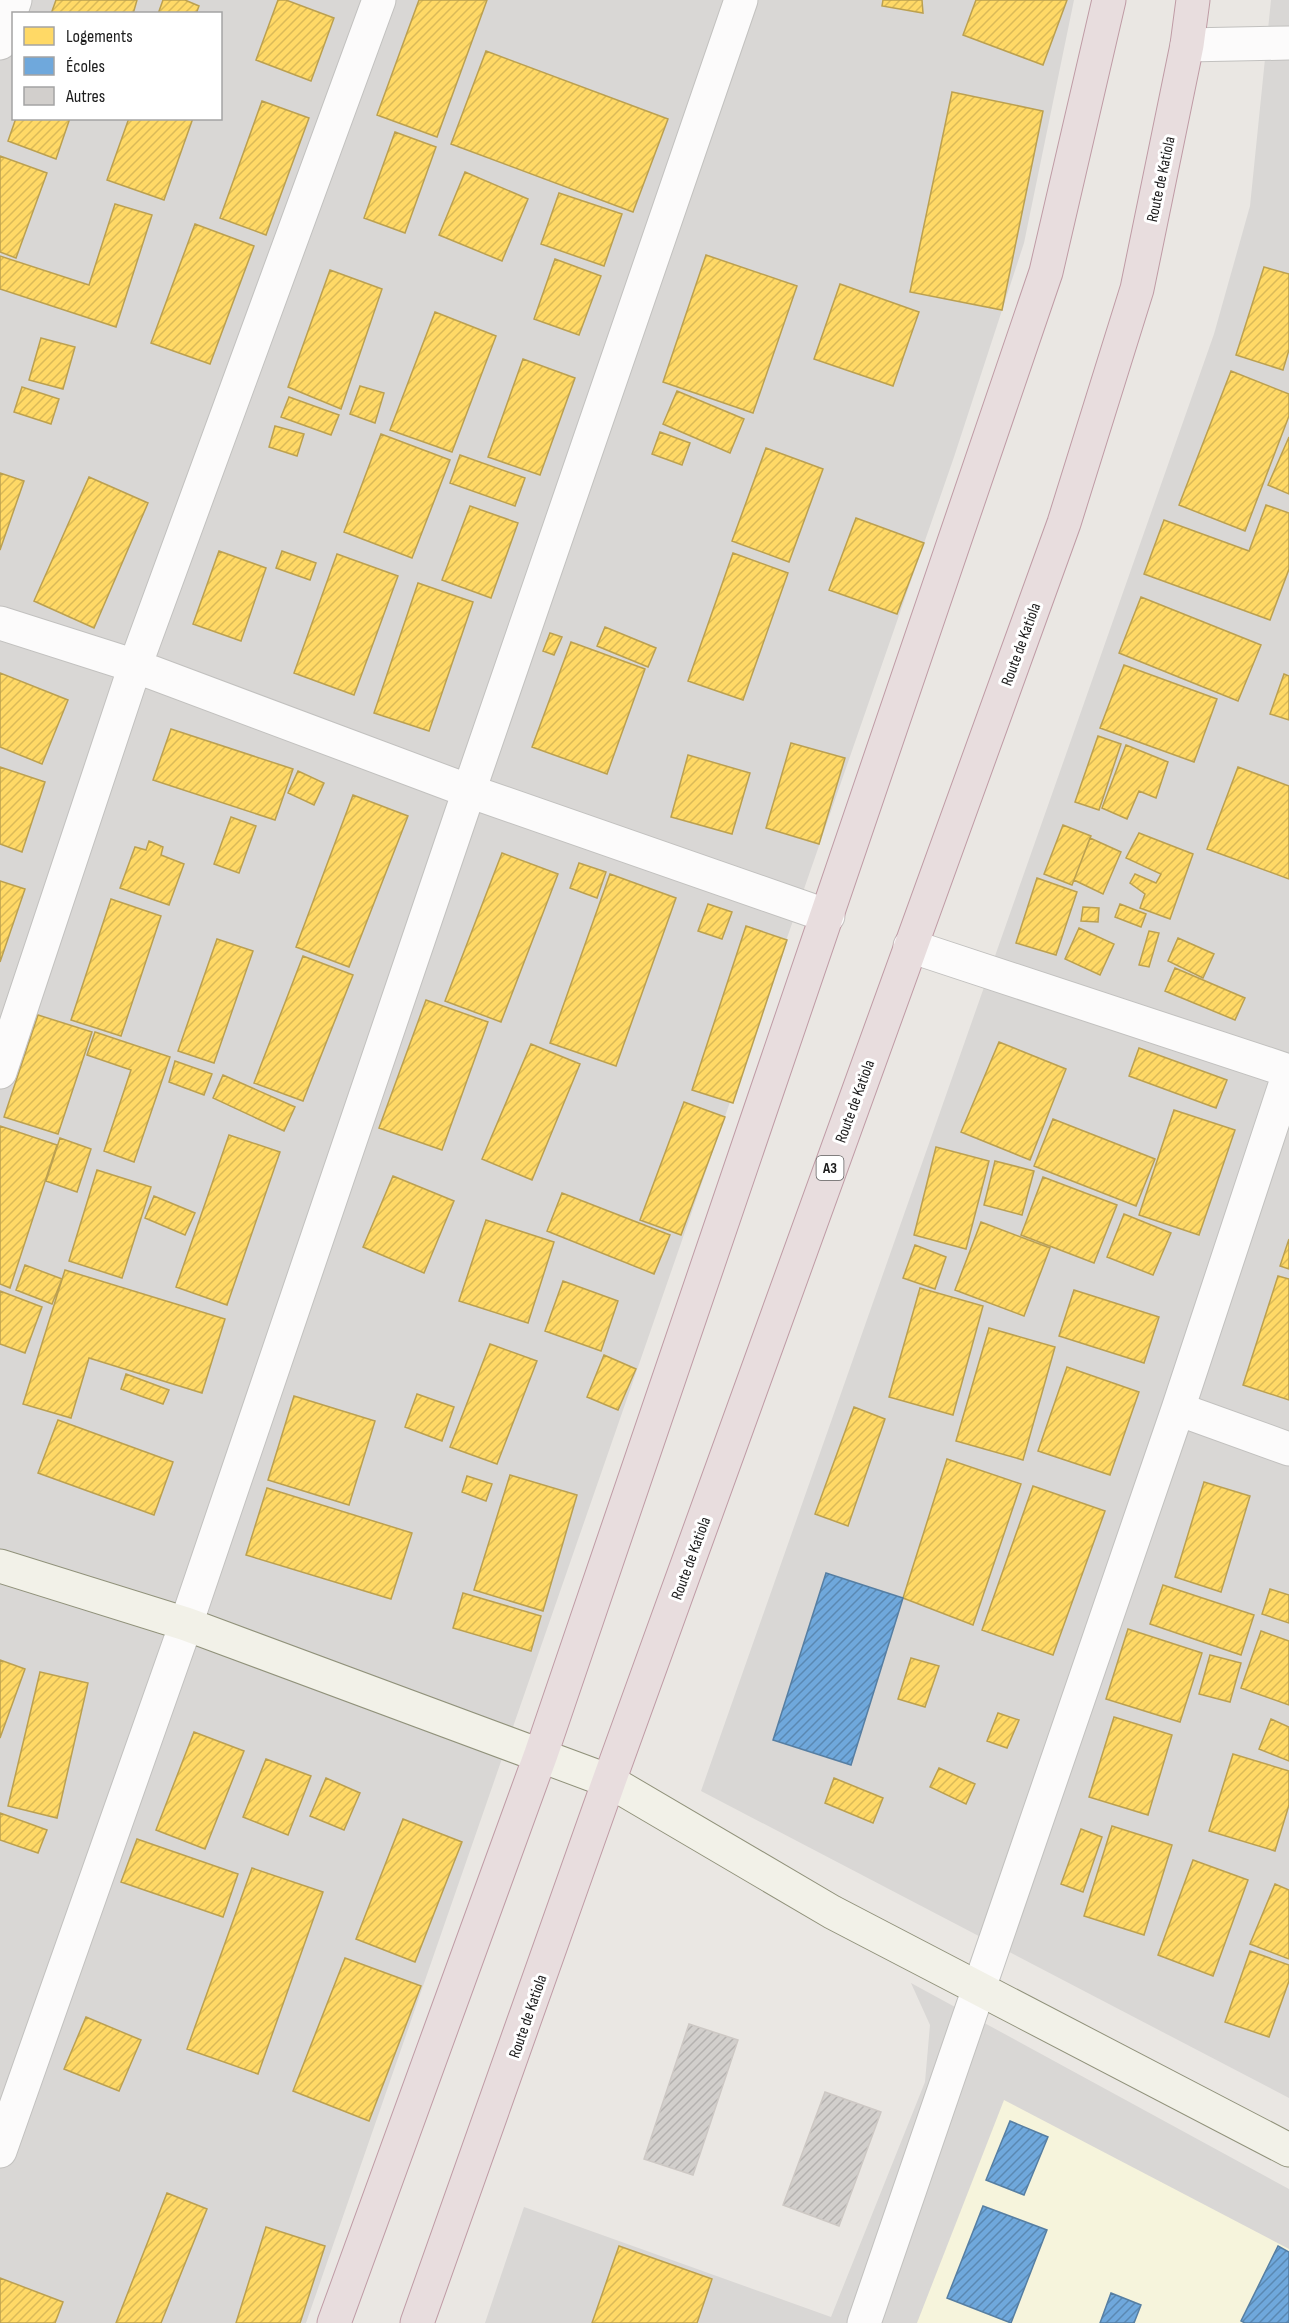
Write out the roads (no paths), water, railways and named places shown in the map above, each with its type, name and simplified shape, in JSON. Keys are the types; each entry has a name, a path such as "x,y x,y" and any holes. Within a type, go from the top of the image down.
{"highway":[{"path":"334,2323 541,1754 1046,272 1109,0"},
{"name":"Route de Katiola","path":"417,2323 609,1781 1064,523 1137,289 1187,45 1193,0"}],"main road":[{"path":"0,1566 186,1624 609,1781 832,1912 1289,2150"}],"street":[{"path":"0,43 15,0"},
{"path":"0,1072 135,666 379,0"},
{"path":"0,2151 186,1624 741,0"},
{"path":"1187,45 1289,44"},
{"path":"0,623 135,666 469,791 828,916"},
{"path":"864,2323 1178,1409 1289,1072 910,946"},
{"path":"1178,1409 1289,1449"}]}
